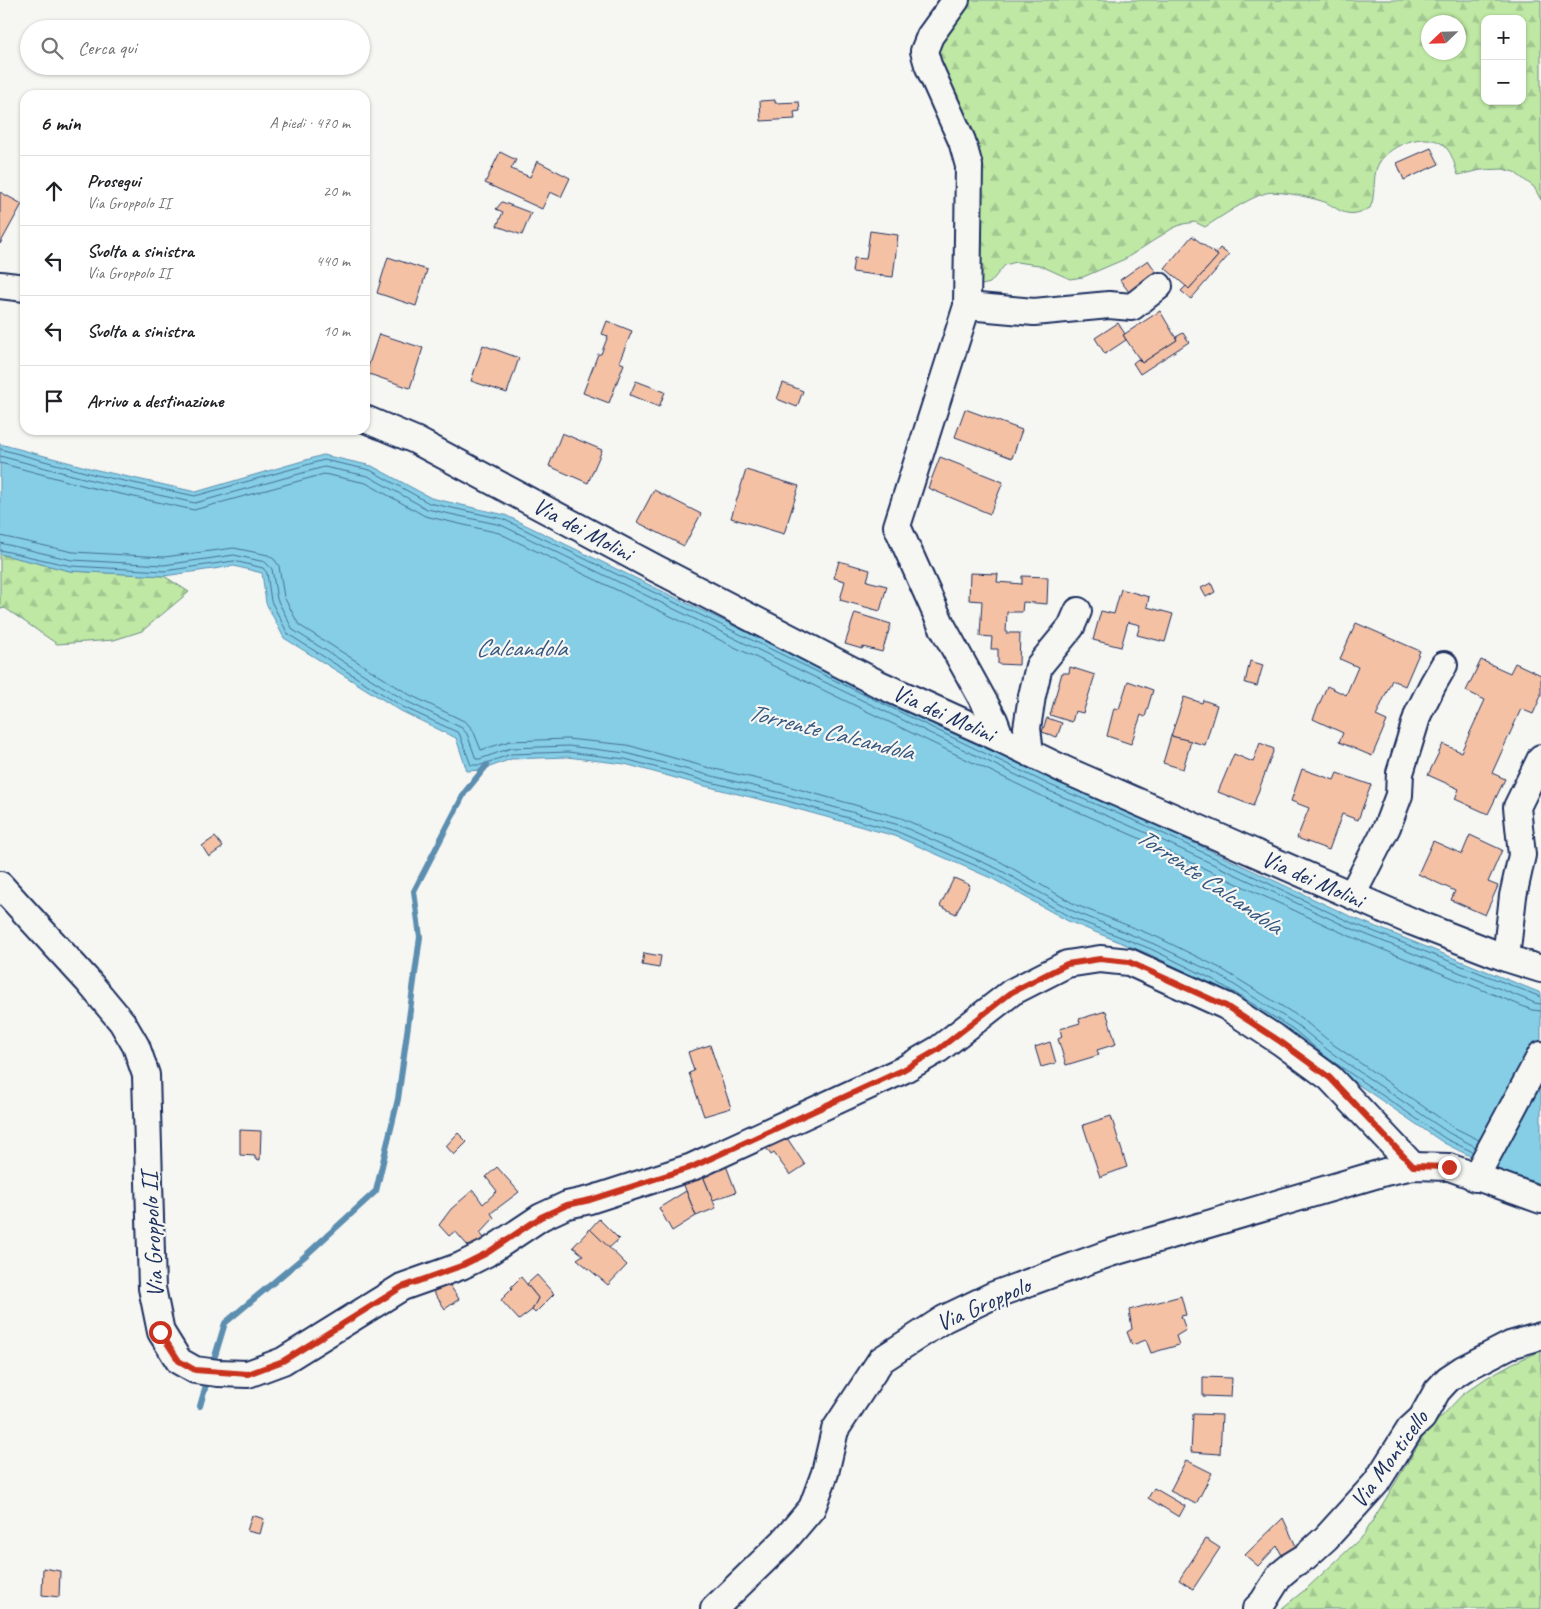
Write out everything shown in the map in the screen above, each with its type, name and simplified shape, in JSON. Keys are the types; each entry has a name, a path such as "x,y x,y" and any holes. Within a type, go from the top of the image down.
{"street":[{"path":"956,0 930,36 924,51 962,141 969,166 968,306 897,526 941,624 994,720 1001,739"},
{"path":"0,285 20,287"},
{"path":"968,306 1034,312 1109,306 1132,307 1158,286"},
{"name":"Via dei Molini","path":"370,420 416,440 657,569 879,684 1151,809 1413,922 1506,958 1541,969"},
{"path":"1030,753 1027,728 1039,666 1066,633 1078,611"},
{"path":"1352,895 1387,827 1399,795 1400,773 1418,714 1444,665"},
{"path":"1506,958 1513,896 1522,855 1517,807 1541,758"},
{"name":"Via Groppolo II","path":"0,885 93,987 122,1022 136,1046 146,1075 152,1288 160,1332 179,1361 206,1371 248,1374 283,1361 402,1287 461,1266 487,1253 541,1217 567,1205 590,1200 692,1167 903,1070 939,1049 1012,992 1067,964 1100,959 1129,962 1226,1006 1281,1042 1330,1078 1413,1166"},
{"path":"1478,1172 1541,1055"},
{"name":"Via Groppolo","path":"714,1609 784,1542 812,1508 825,1473 835,1430 880,1360 944,1319 994,1295 1110,1253 1385,1172 1413,1166 1449,1167 1478,1172 1541,1200"},
{"name":"Via Monticello","path":"1256,1609 1263,1602 1280,1575 1292,1565 1305,1558 1326,1538 1376,1483 1410,1429 1422,1418 1437,1392 1448,1380 1463,1369 1510,1345 1541,1336"}],"green space":[{"path":"968,0 1541,0 1541,200 1534,187 1514,172 1503,169 1481,170 1458,175 1453,158 1441,143 1422,139 1401,144 1384,156 1376,171 1370,208 1362,211 1347,213 1314,199 1272,192 1266,193 1243,203 1205,227 1195,222 1173,228 1125,259 1083,277 1070,279 1039,265 1016,262 1005,265 990,283 978,286 978,159 974,135 935,49"},
{"path":"0,554 70,571 164,576 189,592 142,631 114,640 57,644 5,608 0,609"},
{"path":"1541,1351 1541,1609 1281,1609 1306,1589 1364,1535 1424,1435 1462,1395 1486,1378 1513,1363"}],"water":[{"name":"Calcandola","path":"0,444 97,470 196,492 323,455 372,466 431,498 505,515 1052,780 1147,821 1354,918 1541,993 1541,1192 1487,1171 1486,1164 1444,1143 1322,1060 1290,1033 1211,984 1149,954 1068,921 993,879 895,836 625,764 567,757 511,759 482,770 467,771 456,738 401,711 284,638 266,603 262,573 234,566 164,576 70,571 0,554"}],"building":[{"path":"775,100 775,103 799,102 800,111 794,112 795,119 761,121 760,101"},
{"path":"1431,148 1439,164 1404,180 1397,163"},
{"path":"500,152 516,160 511,169 530,177 537,161 570,178 561,197 550,192 542,209 485,183"},
{"path":"0,192 20,203 20,208 0,244"},
{"path":"502,202 531,213 522,235 497,226 503,212 496,209"},
{"path":"870,231 898,235 893,277 852,272 854,258 866,259"},
{"path":"1192,236 1218,256 1189,289 1165,268"},
{"path":"1220,248 1229,255 1191,299 1181,291 1186,286 1189,289 1218,256 1216,253"},
{"path":"388,257 427,270 416,306 377,293"},
{"path":"1148,260 1156,272 1129,292 1120,280"},
{"path":"1160,311 1177,340 1142,363 1123,335"},
{"path":"607,321 632,331 619,362 624,364 609,403 583,393 598,354 601,354 608,336 602,334"},
{"path":"1118,323 1125,334 1123,335 1126,340 1105,354 1095,338"},
{"path":"1183,333 1189,342 1140,374 1133,363 1138,359 1142,363 1177,340 1176,337"},
{"path":"379,334 423,348 410,388 370,374 370,361"},
{"path":"483,345 519,358 507,393 471,381"},
{"path":"636,381 665,392 659,407 630,395"},
{"path":"783,383 803,391 797,407 777,399"},
{"path":"965,409 1022,430 1012,458 955,437"},
{"path":"562,433 602,450 588,483 549,466"},
{"path":"940,457 1003,482 990,514 928,488"},
{"path":"746,470 799,486 784,534 731,518"},
{"path":"654,490 701,514 684,546 637,522"},
{"path":"839,561 870,570 867,581 887,586 880,611 840,600 845,581 834,578"},
{"path":"970,573 998,574 997,582 1022,584 1022,576 1048,577 1047,604 1023,602 1022,612 1007,612 1006,633 1020,633 1019,665 998,664 998,649 991,649 992,637 980,636 982,601 969,600"},
{"path":"1211,583 1215,592 1206,597 1201,588"},
{"path":"1121,589 1149,597 1147,607 1173,614 1165,642 1137,635 1140,625 1128,622 1121,647 1093,640 1101,611 1114,614"},
{"path":"855,613 891,624 882,652 845,644"},
{"path":"1356,623 1420,651 1405,686 1392,680 1376,716 1387,721 1372,756 1339,742 1343,733 1313,719 1327,686 1346,695 1358,667 1340,659"},
{"path":"1481,660 1510,673 1515,663 1541,675 1541,696 1533,714 1521,709 1492,773 1505,779 1488,814 1455,799 1459,789 1428,775 1443,744 1461,752 1485,700 1466,691"},
{"path":"1250,661 1263,665 1257,686 1245,683"},
{"path":"1070,667 1095,675 1083,713 1075,711 1072,722 1050,715 1062,673 1069,673"},
{"path":"1128,681 1153,690 1145,717 1141,715 1131,744 1107,736 1114,708 1119,709"},
{"path":"1184,697 1202,703 1203,700 1217,705 1205,745 1171,736"},
{"path":"1047,718 1062,723 1057,737 1042,732"},
{"path":"1171,736 1191,741 1183,769 1163,763"},
{"path":"1260,743 1274,749 1253,806 1218,792 1234,754 1253,762"},
{"path":"1302,769 1334,780 1337,773 1371,785 1358,820 1342,814 1329,850 1297,838 1309,808 1291,801"},
{"path":"1470,835 1502,850 1488,882 1498,886 1485,915 1451,900 1455,891 1418,874 1433,841 1462,854"},
{"path":"215,837 223,847 209,857 202,846"},
{"path":"954,878 970,885 956,914 940,906"},
{"path":"644,953 661,956 659,968 642,965"},
{"path":"1106,1011 1116,1044 1097,1050 1099,1055 1066,1065 1058,1039 1062,1037 1060,1029 1080,1023 1079,1019"},
{"path":"1050,1042 1056,1063 1041,1067 1035,1047"},
{"path":"710,1045 731,1108 704,1116 689,1073 694,1071 688,1052"},
{"path":"1111,1116 1127,1167 1100,1177 1083,1125"},
{"path":"781,1129 805,1165 790,1175 774,1153 771,1155 762,1142"},
{"path":"240,1130 261,1131 260,1160 255,1159 255,1156 240,1155"},
{"path":"458,1133 467,1142 454,1155 446,1146"},
{"path":"724,1160 736,1192 713,1200 700,1169"},
{"path":"497,1167 519,1192 491,1213 494,1218 480,1233 487,1242 475,1254 455,1231 449,1236 439,1225 451,1209 473,1190 483,1204 497,1191 486,1177"},
{"path":"703,1176 716,1208 696,1216 683,1183"},
{"path":"686,1191 696,1216 672,1231 659,1208"},
{"path":"599,1219 619,1239 609,1248 590,1229"},
{"path":"590,1229 627,1265 608,1285 577,1259 583,1255 573,1247"},
{"path":"537,1275 554,1294 535,1313 532,1310 538,1298 527,1284"},
{"path":"521,1277 538,1298 532,1310 519,1320 501,1300"},
{"path":"445,1278 459,1299 445,1309 431,1288"},
{"path":"1181,1296 1186,1315 1181,1316 1186,1330 1176,1336 1179,1345 1151,1353 1146,1340 1132,1345 1127,1332 1132,1329 1129,1310"},
{"path":"1203,1377 1232,1378 1231,1397 1203,1396"},
{"path":"1193,1414 1222,1415 1220,1454 1191,1452"},
{"path":"1186,1460 1212,1473 1196,1504 1170,1491"},
{"path":"1154,1488 1185,1506 1179,1517 1148,1498"},
{"path":"252,1515 264,1519 260,1534 247,1531"},
{"path":"1283,1518 1300,1555 1286,1563 1277,1546 1258,1566 1245,1555"},
{"path":"1206,1539 1220,1548 1193,1589 1179,1580"},
{"path":"43,1568 60,1571 59,1597 42,1595"}],"waterway":[{"path":"212,1366 225,1323 305,1256 376,1191 398,1099 420,937 414,891 465,792 487,765"},
{"path":"200,1406 208,1378"}],"route":[{"path":"160,1332 179,1361 195,1370 248,1374 283,1361 402,1287 461,1266 487,1253 541,1217 567,1205 590,1200 692,1167 903,1070 939,1049 1012,992 1067,964 1100,959 1129,962 1226,1006 1281,1042 1330,1078 1413,1166 1449,1167"}],"water label":[{"name":"Torrente Calcandola","path":"831,731"},
{"name":"Torrente Calcandola","path":"1210,880"}]}
